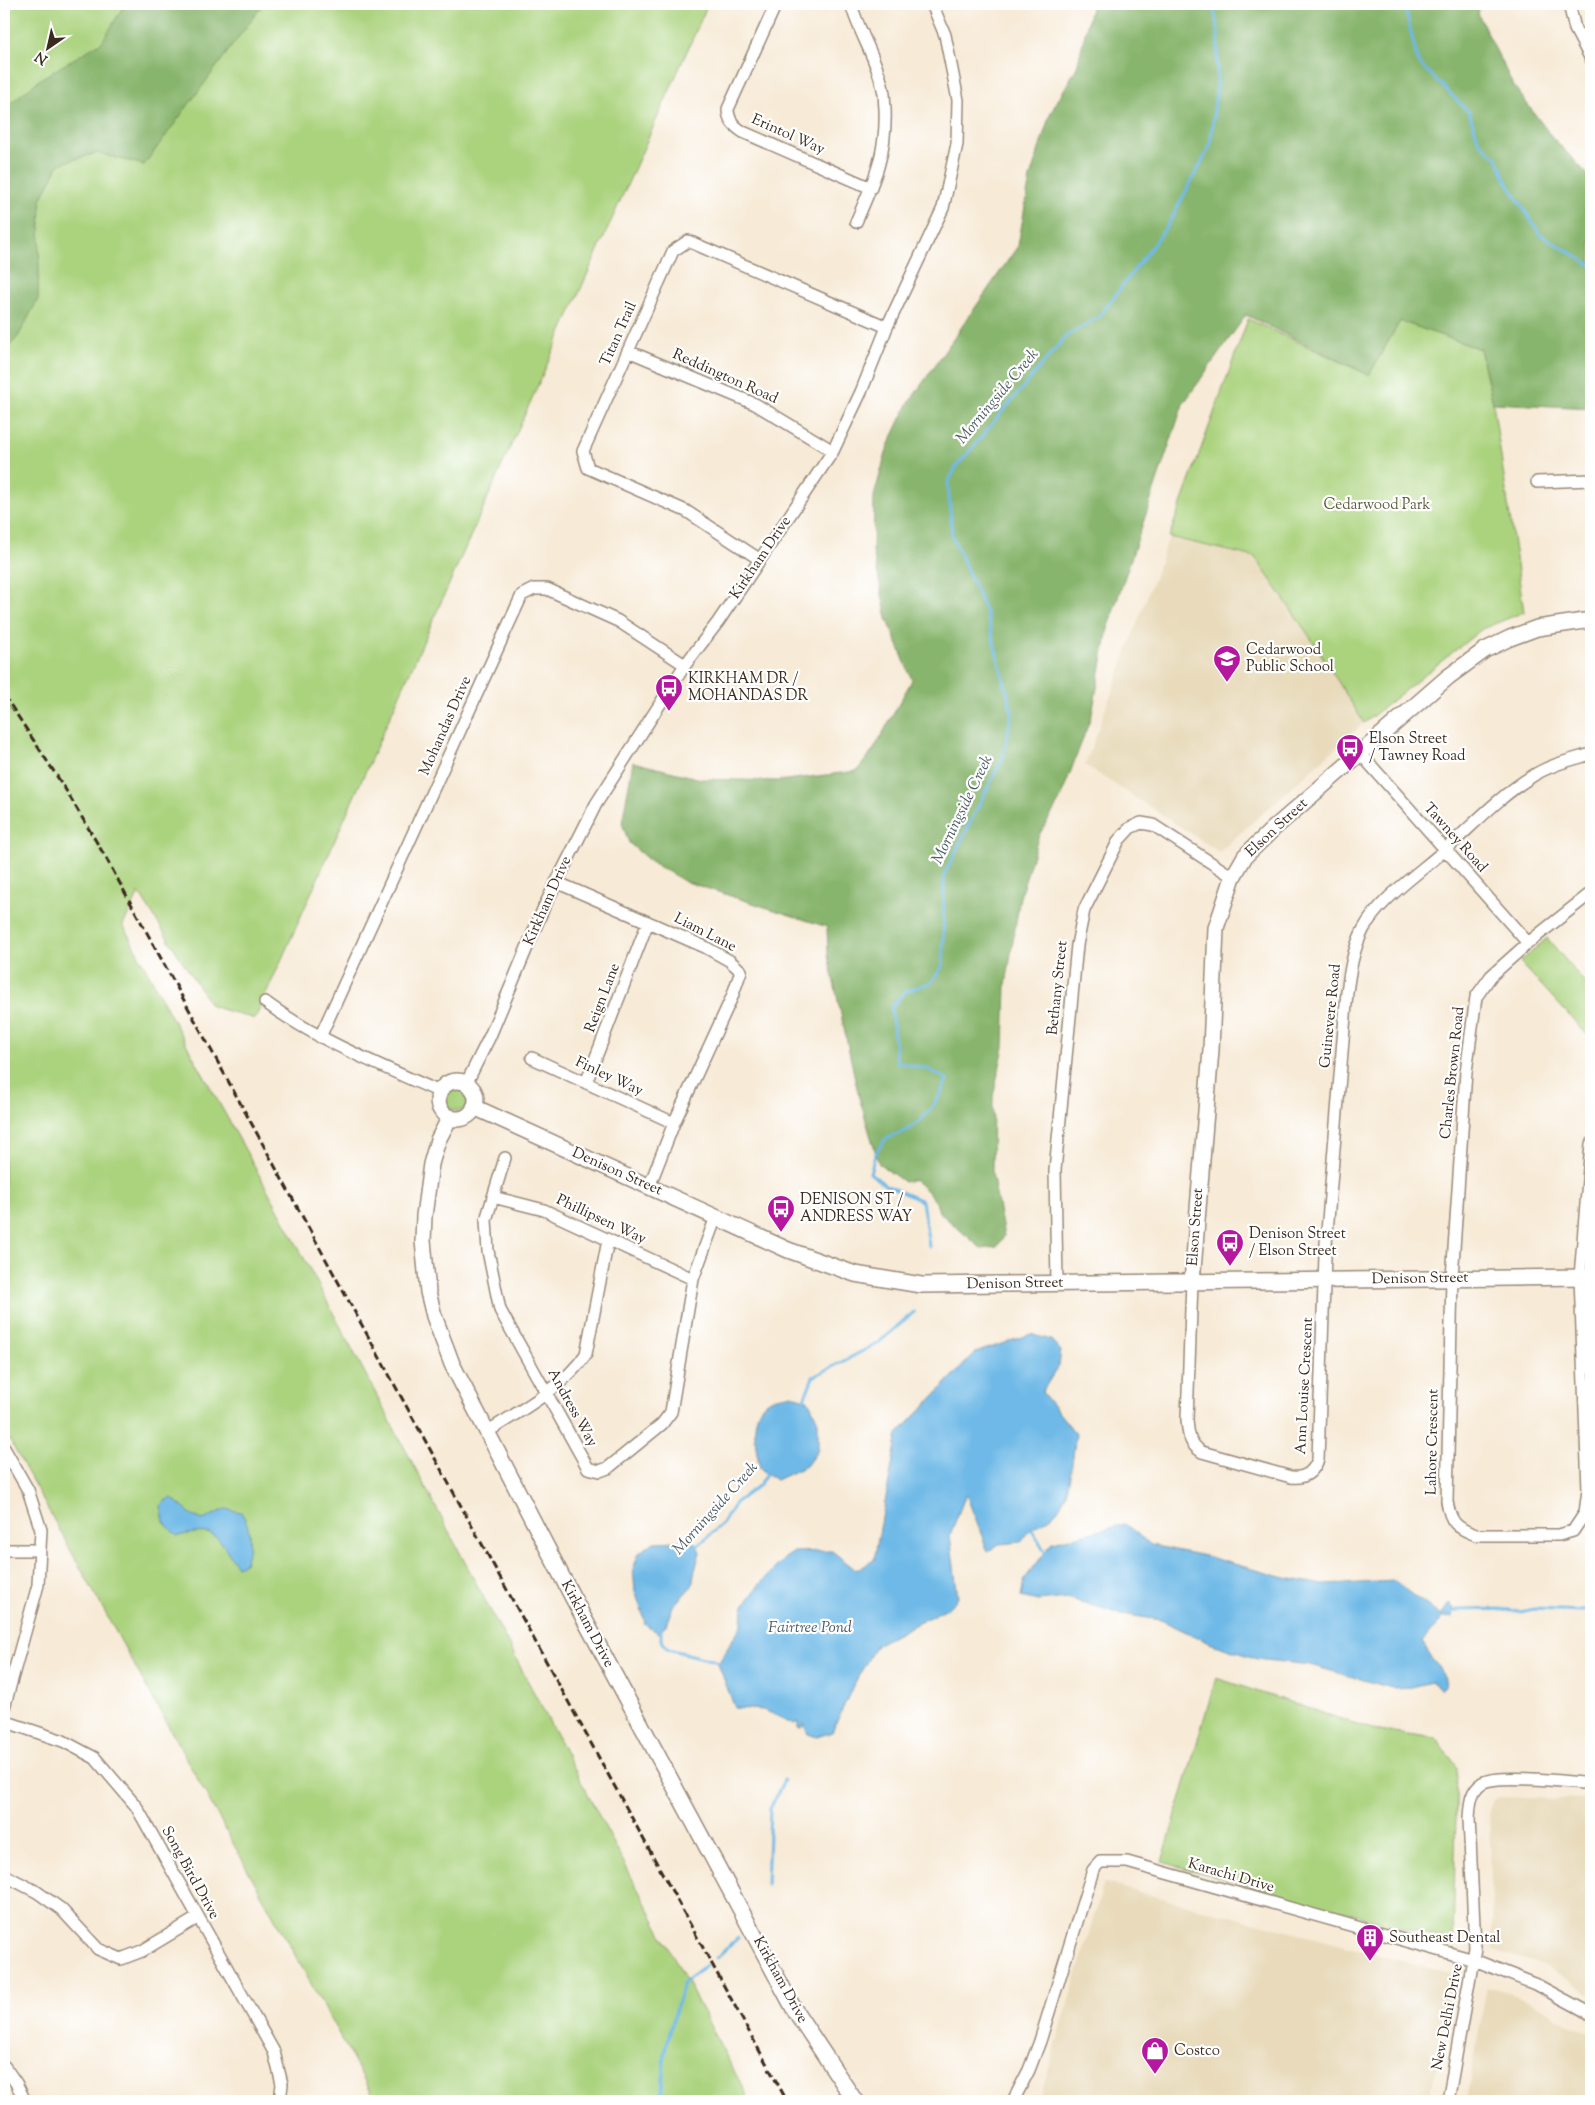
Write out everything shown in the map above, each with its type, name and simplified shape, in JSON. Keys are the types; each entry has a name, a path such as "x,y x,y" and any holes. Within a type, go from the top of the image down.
{"street":[{"name":"Erintol Way","path":"776,4 731,102 728,117 737,129 743,132 871,188"},
{"path":"851,4 855,20 869,46 884,90 886,131 879,168 856,222"},
{"name":"Kirkham Drive","path":"466,1084 490,1036 556,882 596,804 685,665 718,622 833,451 861,392 887,327 943,208 957,144 958,100 945,35 932,4"},
{"path":"1569,4 1575,29 1591,59"},
{"name":"Titan Trail","path":"759,559 686,511 588,468 583,451 673,251 688,241 887,327"},
{"name":"Reddington Road","path":"628,351 754,404 833,451"},
{"path":"1537,482 1591,480"},
{"name":"Mohandas Drive","path":"320,1037 522,595 534,588 547,589 618,621 685,665"},
{"name":"Elson Street","path":"1192,1282 1211,1050 1216,928 1233,877 1245,856 1273,829 1448,677 1485,650 1538,628 1591,620"},
{"name":"Tawney Road","path":"1360,753 1528,943"},
{"name":"Guinevere Road","path":"1324,1280 1347,992 1352,957 1364,928 1391,894 1446,850 1531,776 1560,762 1591,754"},
{"name":"Bethany Street","path":"1057,1283 1055,1170 1077,945 1084,910 1119,840 1130,828 1141,823 1153,825 1233,877"},
{"name":"Liam Lane","path":"556,882 705,947 730,961 741,971 732,997 674,1123"},
{"name":"Charles Brown Road","path":"1452,1278 1466,1072 1476,997 1491,976 1591,892"},
{"name":"Reign Lane","path":"586,1084 648,922"},
{"path":"265,1002 320,1037 440,1092"},
{"name":"Finley Way","path":"532,1058 674,1123"},
{"path":"449,1083 466,1084 475,1093 474,1107 468,1116 462,1118 450,1117 445,1114 439,1104 440,1092 449,1083"},
{"name":"Denison Street","path":"474,1107 788,1250 855,1274 891,1281 922,1285 1586,1277"},
{"name":"Kirkham Drive","path":"450,1117 438,1140 428,1182 424,1216 425,1267 428,1292 442,1340 452,1364 577,1607 794,2009 855,2101"},
{"path":"649,1187 674,1123"},
{"name":"Lahore Crescent","path":"1452,1278 1447,1501 1454,1524 1464,1531 1476,1535 1560,1535 1572,1531 1585,1513 1588,1490 1586,1277 1591,1144"},
{"name":"Andress Way","path":"504,1158 486,1220 488,1251 500,1310 588,1468 600,1471 608,1468 662,1424 671,1412 693,1279 716,1217"},
{"name":"Phillipsen Way","path":"493,1196 544,1210 693,1279"},
{"path":"487,1432 545,1393 577,1367 586,1354 608,1240"},
{"name":"Ann Louise Crescent","path":"1192,1282 1187,1419 1190,1440 1195,1448 1202,1452 1299,1478 1314,1470 1318,1460 1324,1280"},
{"path":"4,1448 28,1490 41,1530 38,1585 4,1708"},
{"path":"4,1550 40,1550"},
{"name":"Song Bird Drive","path":"4,1721 63,1741 95,1758 136,1806 197,1918 274,2052 282,2084 280,2101"},
{"name":"New Delhi Drive","path":"1448,2101 1474,1960 1475,1918 1470,1802 1475,1790 1484,1782 1496,1780 1529,1779 1591,1784"},
{"name":"Karachi Drive","path":"1013,2101 1040,2041 1092,1870 1100,1862 1127,1862 1474,1960 1535,1984 1591,2014"},
{"path":"4,1876 37,1892 61,1909 98,1948 121,1959 142,1951 197,1918"},
{"path":"4,2066 16,2083 25,2101"}],"shaded area":[{"name":"Cedarwood Public School","path":"1169,537 1255,557 1314,643 1364,723 1219,852 1085,765"},
{"path":"1498,1797 1591,1800 1591,1994 1547,1967 1493,1950 1489,1810 1493,1800"},
{"path":"1104,1883 1451,1974 1430,2101 1039,2101"},
{"path":"1487,1987 1521,1997 1591,2034 1591,2101 1466,2101"}],"green space":[{"path":"4,4 708,4 255,1019 211,1006 139,893 123,925 174,1022 277,1207 750,2101 376,2101 4,1430"},
{"path":"125,4 263,4 144,165 97,153 59,164 41,200 38,299 19,335 4,353 4,108 42,78 102,42"},
{"path":"1092,4 1480,4 1478,14 1513,85 1552,137 1591,178 1591,408 1493,403 1480,349 1400,321 1369,375 1246,315 1183,404 1109,624 1092,714 1060,800 1039,835 1020,897 1006,985 1004,1047 993,1096 992,1173 1004,1236 997,1247 982,1249 939,1212 936,1202 920,1184 913,1180 904,1182 879,1164 859,1097 828,955 827,927 684,881 650,861 629,843 622,823 633,762 701,779 778,781 857,771 874,749 912,680 887,618 873,552 874,496 888,446 908,404 1018,246 1030,178 1050,114 1077,67"},
{"name":"Cedarwood Park","path":"1248,319 1369,375 1400,321 1480,349 1493,403 1524,612 1482,629 1364,723 1314,643 1255,557 1169,537"},
{"path":"1547,938 1591,990 1591,1039 1520,962"},
{"path":"457,1089 465,1092 468,1100 465,1108 457,1111 449,1108 446,1100 449,1092"},
{"path":"1216,1678 1372,1729 1436,1738 1457,1768 1453,1942 1162,1862"}],"water":[{"name":"Fairtree Pond","path":"1031,1334 1051,1340 1061,1351 1059,1365 1042,1392 1076,1434 1067,1489 1064,1500 1059,1508 1048,1519 1029,1532 1021,1542 999,1544 988,1552 966,1494 950,1535 958,1598 949,1607 876,1645 852,1688 832,1732 817,1737 808,1734 804,1724 801,1728 798,1728 798,1722 794,1724 764,1710 735,1708 718,1664 742,1624 743,1607 759,1585 785,1558 794,1552 832,1551 856,1570 874,1560 898,1434 975,1353"},
{"path":"792,1394 809,1401 818,1421 818,1450 806,1466 776,1480 760,1469 755,1440 756,1420 759,1411 773,1398"},
{"path":"172,1498 193,1516 203,1520 225,1509 241,1512 249,1531 245,1563 237,1566 219,1540 208,1533 177,1536 164,1522 161,1506 166,1500"},
{"path":"1125,1524 1151,1545 1205,1556 1285,1578 1324,1585 1395,1581 1441,1616 1448,1605 1451,1605 1454,1609 1453,1617 1443,1618 1422,1642 1443,1675 1445,1686 1441,1689 1432,1682 1412,1687 1392,1688 1310,1665 1257,1659 1212,1644 1161,1620 1122,1614 1067,1598 1038,1601 1021,1597 1024,1580 1053,1542"},
{"path":"679,1541 696,1543 700,1552 692,1586 673,1606 665,1627 658,1633 644,1623 645,1621 635,1591 633,1569 639,1553 654,1542"}],"waterway":[{"name":"Morningside Creek","path":"929,1246 922,1201 885,1185 870,1173 878,1148 884,1141 906,1131 919,1121 936,1101 947,1079 928,1069 897,1062 891,1008 904,992 932,982 943,965 944,875 1003,757 1012,712 986,612 952,536 948,483 956,467 1066,336 1099,317 1168,225 1210,146 1217,84 1218,31 1213,4"},
{"path":"1404,4 1418,62 1469,112 1479,142 1497,158 1506,181 1540,234 1591,265"},
{"name":"Morningside Creek","path":"803,1402 813,1377 878,1343 914,1312"},
{"name":"Morningside Creek","path":"695,1548 723,1523 735,1503 759,1485 767,1472"},
{"path":"1030,1526 1047,1555"},
{"name":"Morningside Creek","path":"1453,1612 1458,1610 1504,1609 1520,1612 1534,1609 1584,1611 1591,1609"},
{"name":"Morningside Creek","path":"661,1627 661,1640 668,1649 723,1663"},
{"name":"Morningside Creek","path":"767,1885 770,1809 784,1780"},
{"name":"Morningside Creek","path":"716,1958 738,1938"},
{"name":"Morningside Creek","path":"661,2101 665,2050 683,1983 706,1965"}],"railway":[{"path":"4,695 64,787 106,858 787,2101"}],"place":[{"name":"Cedarwood Public School","path":"1227,683"},
{"name":"KIRKHAM DR / MOHANDAS DR","path":"669,712"},
{"name":"Elson Street / Tawney Road","path":"1350,772"},
{"name":"DENISON ST / ANDRESS WAY","path":"781,1233"},
{"name":"Denison Street / Elson Street","path":"1230,1267"},
{"name":"Southeast Dental","path":"1370,1962"},
{"name":"Costco","path":"1155,2075"}]}
